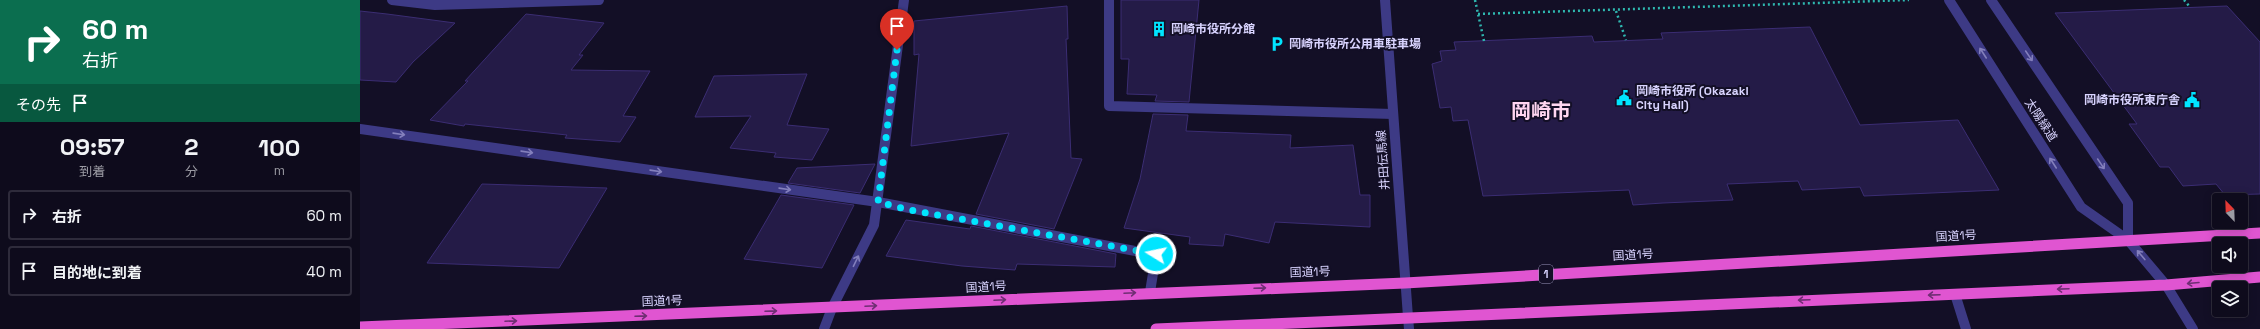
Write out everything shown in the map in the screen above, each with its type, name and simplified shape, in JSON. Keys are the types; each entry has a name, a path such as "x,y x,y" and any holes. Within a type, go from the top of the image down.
{"highway":[{"name":"国道1号","path":"360,327 832,308 1150,292 1405,283 2260,233"},
{"path":"1156,329 1408,323 1955,294 2166,285 2260,277"}],"street":[{"path":"392,0 435,5 599,0"},
{"path":"824,329 832,308 874,225 904,0"},
{"path":"1109,0 1109,106 1393,114"},
{"name":"井田伝馬線","path":"1385,0 1408,323"},
{"name":"太陽緑道","path":"1949,0 2082,207 2128,240 2166,285 2194,329"},
{"path":"1991,0 2128,203 2128,240"},
{"path":"360,129 878,202 910,210 1156,254 1150,292"},
{"path":"1955,294 1966,329"}],"path":[{"path":"1475,0 1484,41"},
{"path":"1478,14 1616,11 1908,0"},
{"path":"2184,0 2190,7"},
{"path":"1616,11 1626,40"}],"building":[{"name":"岡崎市役所分館","path":"1121,0 1199,0 1189,102 1155,101 1157,95 1127,94 1129,59 1121,59"},
{"path":"1067,6 1068,39 1066,39 1071,158 1082,159 1054,229 976,214 1009,133 911,146 919,54 914,55 914,21"},
{"name":"岡崎市役所東庁舎","path":"2227,6 2260,42 2260,194 2223,193 2216,184 2183,186 2169,167 2160,167 2129,124 2137,124 2055,13"},
{"path":"360,11 455,23 413,62 396,82 360,80"},
{"path":"526,14 604,23 579,55 583,55 571,70 650,71 623,116 636,117 620,142 565,138 567,135 465,124 464,126 430,120 468,81 465,81"},
{"path":"1810,27 1860,125 1958,120 1999,190 1864,196 1860,187 1802,190 1798,181 1727,184 1733,200 1633,205 1629,190 1483,196 1468,120 1453,121 1451,107 1440,108 1432,64 1442,61 1440,51 1456,50 1454,42 1592,36 1594,42 1663,39 1661,33"},
{"path":"807,74 787,125 829,129 812,160 774,157 776,153 730,148 751,116 695,117 714,76"},
{"path":"1153,114 1188,115 1186,131 1291,135 1290,148 1353,145 1360,195 1370,195 1370,227 1275,222 1269,243 1225,234 1223,246 1189,244 1190,237 1124,228 1140,179"},
{"path":"875,164 860,193 788,183 797,168"},
{"path":"482,184 607,188 559,268 427,263"},
{"path":"781,195 854,205 822,268 744,259"},
{"path":"906,220 970,229 971,226 1116,254 1115,267 1017,264 1015,270 962,266 886,256"}],"place":[{"name":"岡崎市役所分館","path":"1159,29"},
{"name":"岡崎市役所公用車駐車場","path":"1277,44"},
{"name":"岡崎市役所 (Okazaki City Hall)","path":"1624,98"},
{"name":"岡崎市役所東庁舎","path":"2192,100"}],"district":[{"name":"岡崎市","path":"1541,111"}],"route":[{"path":"897,50 878,202 910,210 1156,254"}]}
